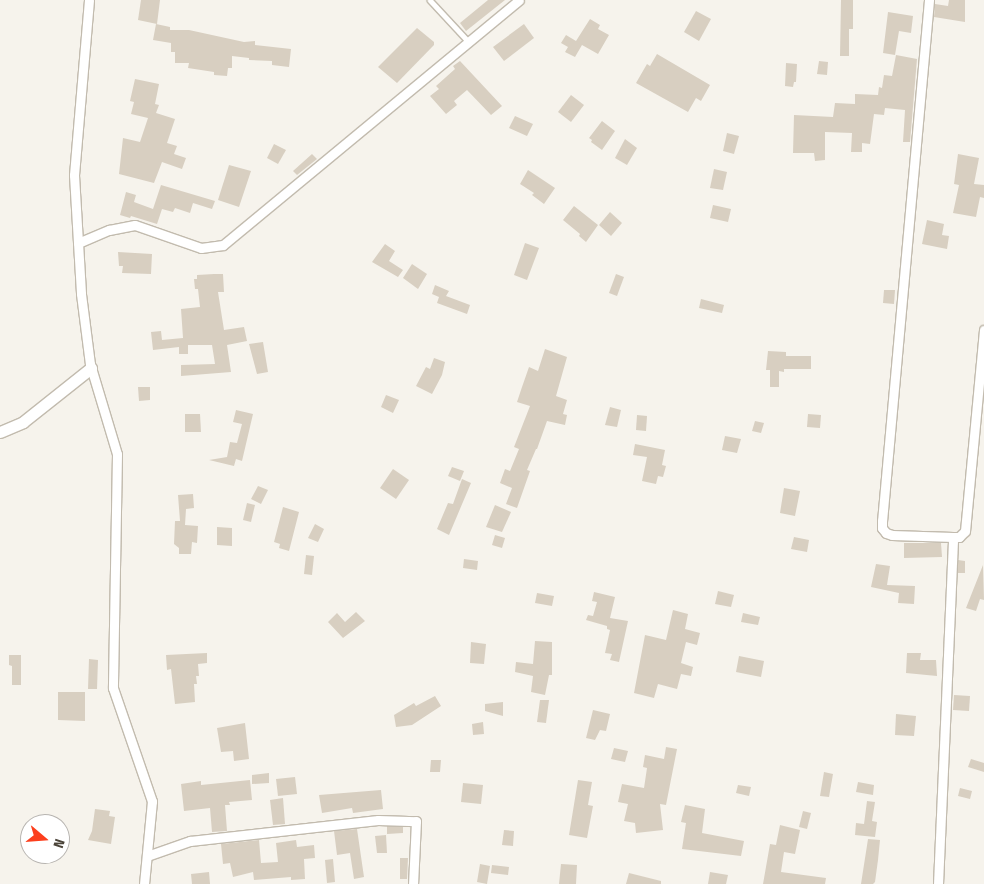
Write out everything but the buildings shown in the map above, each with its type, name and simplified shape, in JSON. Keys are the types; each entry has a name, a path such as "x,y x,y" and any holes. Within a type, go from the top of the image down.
{"street":[{"path":"89,0 74,175 81,294 91,368 117,454 113,688 152,800 144,884"},
{"path":"78,243 109,230 135,225 200,248 224,245 519,0"},
{"path":"929,0 882,520 882,528 892,535 959,537 967,528 984,330"},
{"path":"0,432 22,422 91,368"},
{"path":"938,884 953,537"},
{"path":"146,856 190,841 378,820 416,821 412,884"}],"lane":[{"path":"430,0 469,42"}]}
